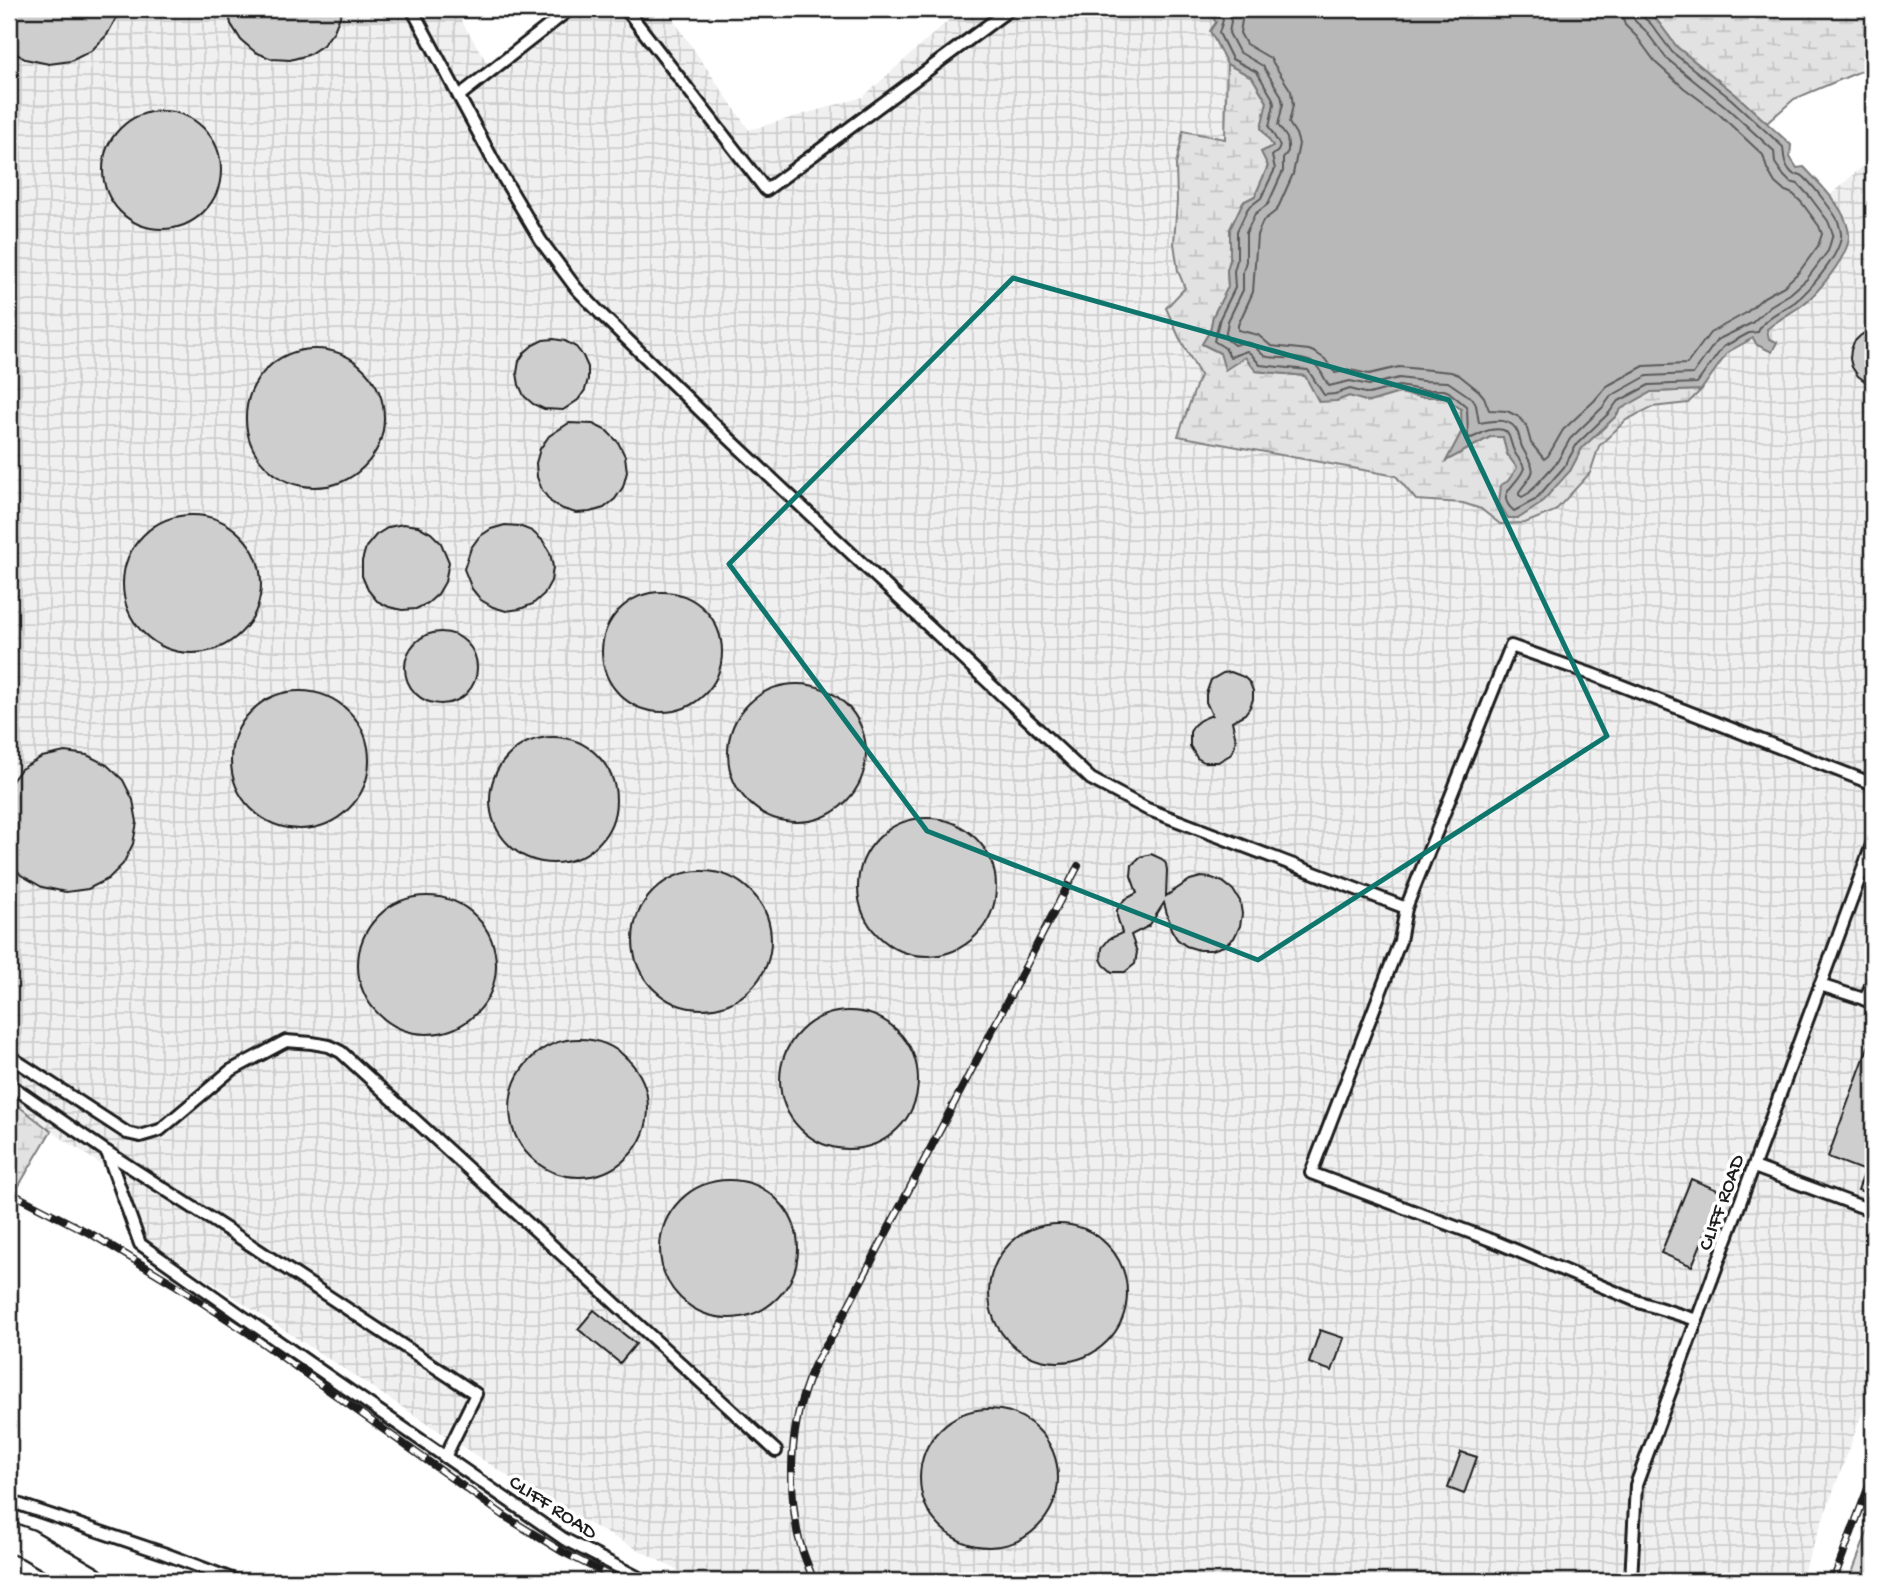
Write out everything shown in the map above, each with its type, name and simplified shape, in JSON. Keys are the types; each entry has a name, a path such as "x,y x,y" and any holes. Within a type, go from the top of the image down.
{"main road":[{"path":"9,1537 28,1544 91,1581"}],"lane":[{"path":"412,9 541,242 584,297 747,456 1091,779 1147,809 1406,908"},
{"path":"459,96 570,9"},
{"path":"626,9 766,190 1010,9"},
{"path":"1697,1320 1639,1302 1496,1242 1311,1173 1400,941 1406,908 1511,646 1873,784"},
{"name":"CLIFF ROAD","path":"1631,1581 1636,1485 1873,842"},
{"path":"1821,985 1869,1001 1873,981"},
{"path":"9,1056 127,1133 140,1136 160,1130 230,1071 286,1041 329,1046 341,1052 776,1451"},
{"path":"9,1084 107,1152 476,1394 445,1457"},
{"name":"CLIFF ROAD","path":"107,1152 140,1244 564,1539 645,1581"},
{"path":"1754,1167 1873,1211"},
{"path":"9,1501 237,1581"}],"highlighted area":[{"path":"1013,278 1449,400 1607,736 1258,960 927,831 729,564"}],"shaded area":[{"path":"9,9 454,9 489,66 563,9 666,9 749,130 863,97 961,9 1207,9 1216,22 1210,31 1227,64 1225,140 1183,131 1176,165 1178,271 1185,288 1179,337 1200,375 1376,471 1396,476 1416,500 1463,503 1481,509 1500,524 1590,473 1599,446 1626,420 1652,407 1688,403 1701,390 1728,352 1753,338 1769,339 1767,329 1800,307 1819,289 1842,258 1849,235 1843,214 1829,196 1871,159 1873,1384 1800,1581 698,1581 549,1503 136,1233 102,1165 9,1099"}],"green space":[{"path":"1644,9 1873,9 1873,66 1794,99 1767,123 1677,47 1656,19"},
{"path":"1227,64 1252,77 1267,102 1261,128 1274,147 1262,152 1268,166 1255,196 1243,202 1230,229 1228,287 1202,344 1220,353 1245,357 1256,371 1305,376 1336,401 1349,396 1369,402 1399,393 1444,397 1461,409 1462,431 1447,460 1490,437 1503,437 1507,454 1518,468 1508,481 1570,471 1582,448 1621,409 1651,392 1701,390 1688,403 1652,407 1626,420 1599,446 1590,473 1555,511 1525,523 1500,524 1481,509 1463,503 1416,500 1396,476 1178,436 1200,375 1166,308 1185,288 1178,271 1174,243 1176,165 1183,131 1225,139"},
{"path":"9,1099 51,1131 18,1187 9,1181"},
{"path":"1873,1517 1873,1581 1849,1581"}],"water":[{"path":"1207,9 1644,9 1656,19 1677,47 1735,94 1791,145 1790,157 1797,168 1804,167 1842,213 1849,232 1848,242 1831,274 1813,295 1767,329 1769,339 1777,342 1772,352 1757,345 1753,338 1728,352 1701,390 1651,392 1621,409 1582,448 1570,471 1539,505 1519,518 1508,518 1499,503 1501,485 1508,481 1517,468 1507,454 1503,437 1490,437 1446,461 1462,431 1461,409 1444,397 1399,393 1369,402 1349,396 1336,401 1319,402 1305,376 1256,371 1245,357 1225,370 1220,353 1202,344 1228,287 1230,229 1243,202 1255,196 1268,166 1261,152 1273,146 1261,128 1267,102 1252,77 1227,64 1210,31 1216,22"}],"building":[{"path":"9,9 121,9 107,35 91,51 71,61 49,64 25,59 9,49"},
{"path":"228,9 343,9 334,31 323,45 308,55 290,60 272,59 255,52 241,40 231,24"},
{"path":"162,111 184,116 204,128 216,148 221,170 216,192 204,212 184,224 162,229 140,224 120,212 108,192 103,170 108,148 120,128 140,116"},
{"path":"1873,327 1873,387 1858,376 1850,359 1854,342"},
{"path":"554,339 576,347 588,367 585,390 578,400 563,410 544,409 533,404 524,396 517,373 519,361 525,352 543,340"},
{"path":"315,349 342,354 364,369 379,391 384,418 379,445 364,467 342,482 315,487 288,482 266,467 251,445 246,418 251,391 266,369 288,354"},
{"path":"569,423 593,424 607,431 618,442 625,456 627,472 623,487 615,499 604,508 576,513 551,502 542,490 536,463 540,449 549,436"},
{"path":"192,515 219,520 241,535 256,557 261,584 256,611 241,633 219,648 192,653 165,648 143,633 128,611 123,584 128,557 143,535 165,520"},
{"path":"403,524 418,526 431,533 441,543 449,562 445,582 438,594 416,609 402,610 377,601 368,590 362,576 362,561 366,547 376,535 389,527"},
{"path":"505,525 532,531 543,541 550,553 553,567 551,581 544,594 533,604 506,611 481,600 472,589 464,569 471,548 479,537 491,529"},
{"path":"662,592 685,597 704,610 717,629 722,652 717,675 704,694 685,707 662,712 639,707 620,694 607,675 602,652 607,629 620,610 639,597"},
{"path":"441,632 455,635 467,642 474,654 477,668 474,682 467,694 455,701 441,704 427,701 415,694 408,682 405,668 408,654 415,642 427,635"},
{"path":"1231,672 1244,677 1250,683 1253,699 1245,714 1232,721 1236,740 1230,755 1218,762 1204,762 1197,758 1190,746 1190,732 1200,720 1212,715 1206,702 1211,680"},
{"path":"797,684 824,689 846,704 861,726 866,753 861,780 846,802 824,817 797,822 770,817 748,802 733,780 728,753 733,726 748,704 770,689"},
{"path":"300,691 327,696 349,711 364,733 369,760 364,787 349,809 327,824 300,829 273,824 251,809 236,787 231,760 236,733 251,711 273,696"},
{"path":"553,737 577,742 598,755 611,776 616,800 611,824 598,845 577,858 553,863 529,858 508,845 495,824 490,800 495,776 508,755 529,742"},
{"path":"65,752 87,755 107,765 123,780 133,800 137,822 133,844 123,864 108,879 88,889 66,892 42,887 21,875 9,860 9,785 21,769 42,757"},
{"path":"927,818 954,823 976,838 991,860 996,887 991,914 976,936 954,951 927,956 900,951 878,936 863,914 858,887 863,860 878,838 900,823"},
{"path":"1151,854 1166,864 1166,896 1190,880 1201,877 1223,882 1233,890 1240,901 1240,926 1234,938 1224,946 1199,950 1186,946 1177,939 1171,929 1164,903 1149,926 1131,935 1137,952 1135,964 1125,972 1112,972 1101,959 1102,948 1109,939 1122,933 1117,910 1124,900 1137,893 1131,876 1132,865 1140,857"},
{"path":"702,871 729,876 751,891 766,913 771,940 766,967 751,989 729,1004 702,1009 675,1004 653,989 638,967 633,940 638,913 653,891 675,876"},
{"path":"427,896 454,901 476,916 491,938 496,965 491,992 476,1014 454,1029 427,1034 400,1029 378,1014 363,992 358,965 363,938 378,916 400,901"},
{"path":"849,1011 876,1016 898,1031 913,1053 918,1080 913,1107 898,1129 876,1144 849,1149 822,1144 800,1129 785,1107 780,1080 785,1053 800,1031 822,1016"},
{"path":"1872,1036 1873,1195 1858,1190 1865,1171 1828,1157"},
{"path":"579,1039 606,1044 628,1059 643,1081 648,1108 643,1135 628,1157 606,1172 579,1177 552,1172 530,1157 515,1135 510,1108 515,1081 530,1059 552,1044"},
{"path":"1691,1179 1722,1192 1692,1266 1661,1253"},
{"path":"729,1180 756,1185 778,1200 793,1222 798,1249 793,1276 778,1298 756,1313 729,1318 702,1313 680,1298 665,1276 660,1249 665,1222 680,1200 702,1185"},
{"path":"1058,1224 1085,1229 1107,1244 1122,1266 1127,1293 1122,1320 1107,1342 1085,1357 1058,1362 1031,1357 1009,1342 994,1320 989,1293 994,1266 1009,1244 1031,1229"},
{"path":"594,1310 636,1344 620,1363 578,1329"},
{"path":"1320,1330 1344,1338 1332,1371 1309,1363"},
{"path":"989,1409 1016,1414 1038,1429 1053,1451 1058,1478 1053,1505 1038,1527 1016,1542 989,1547 962,1542 940,1527 925,1505 920,1478 925,1451 940,1429 962,1414"},
{"path":"1461,1452 1477,1457 1464,1494 1448,1488"}],"railway":[{"path":"814,1581 798,1537 792,1487 796,1423 808,1382 816,1362 833,1335 1078,866"},
{"path":"9,1192 93,1235 174,1284 250,1334 506,1517 563,1552 620,1581"},
{"path":"1833,1581 1873,1475"}]}
